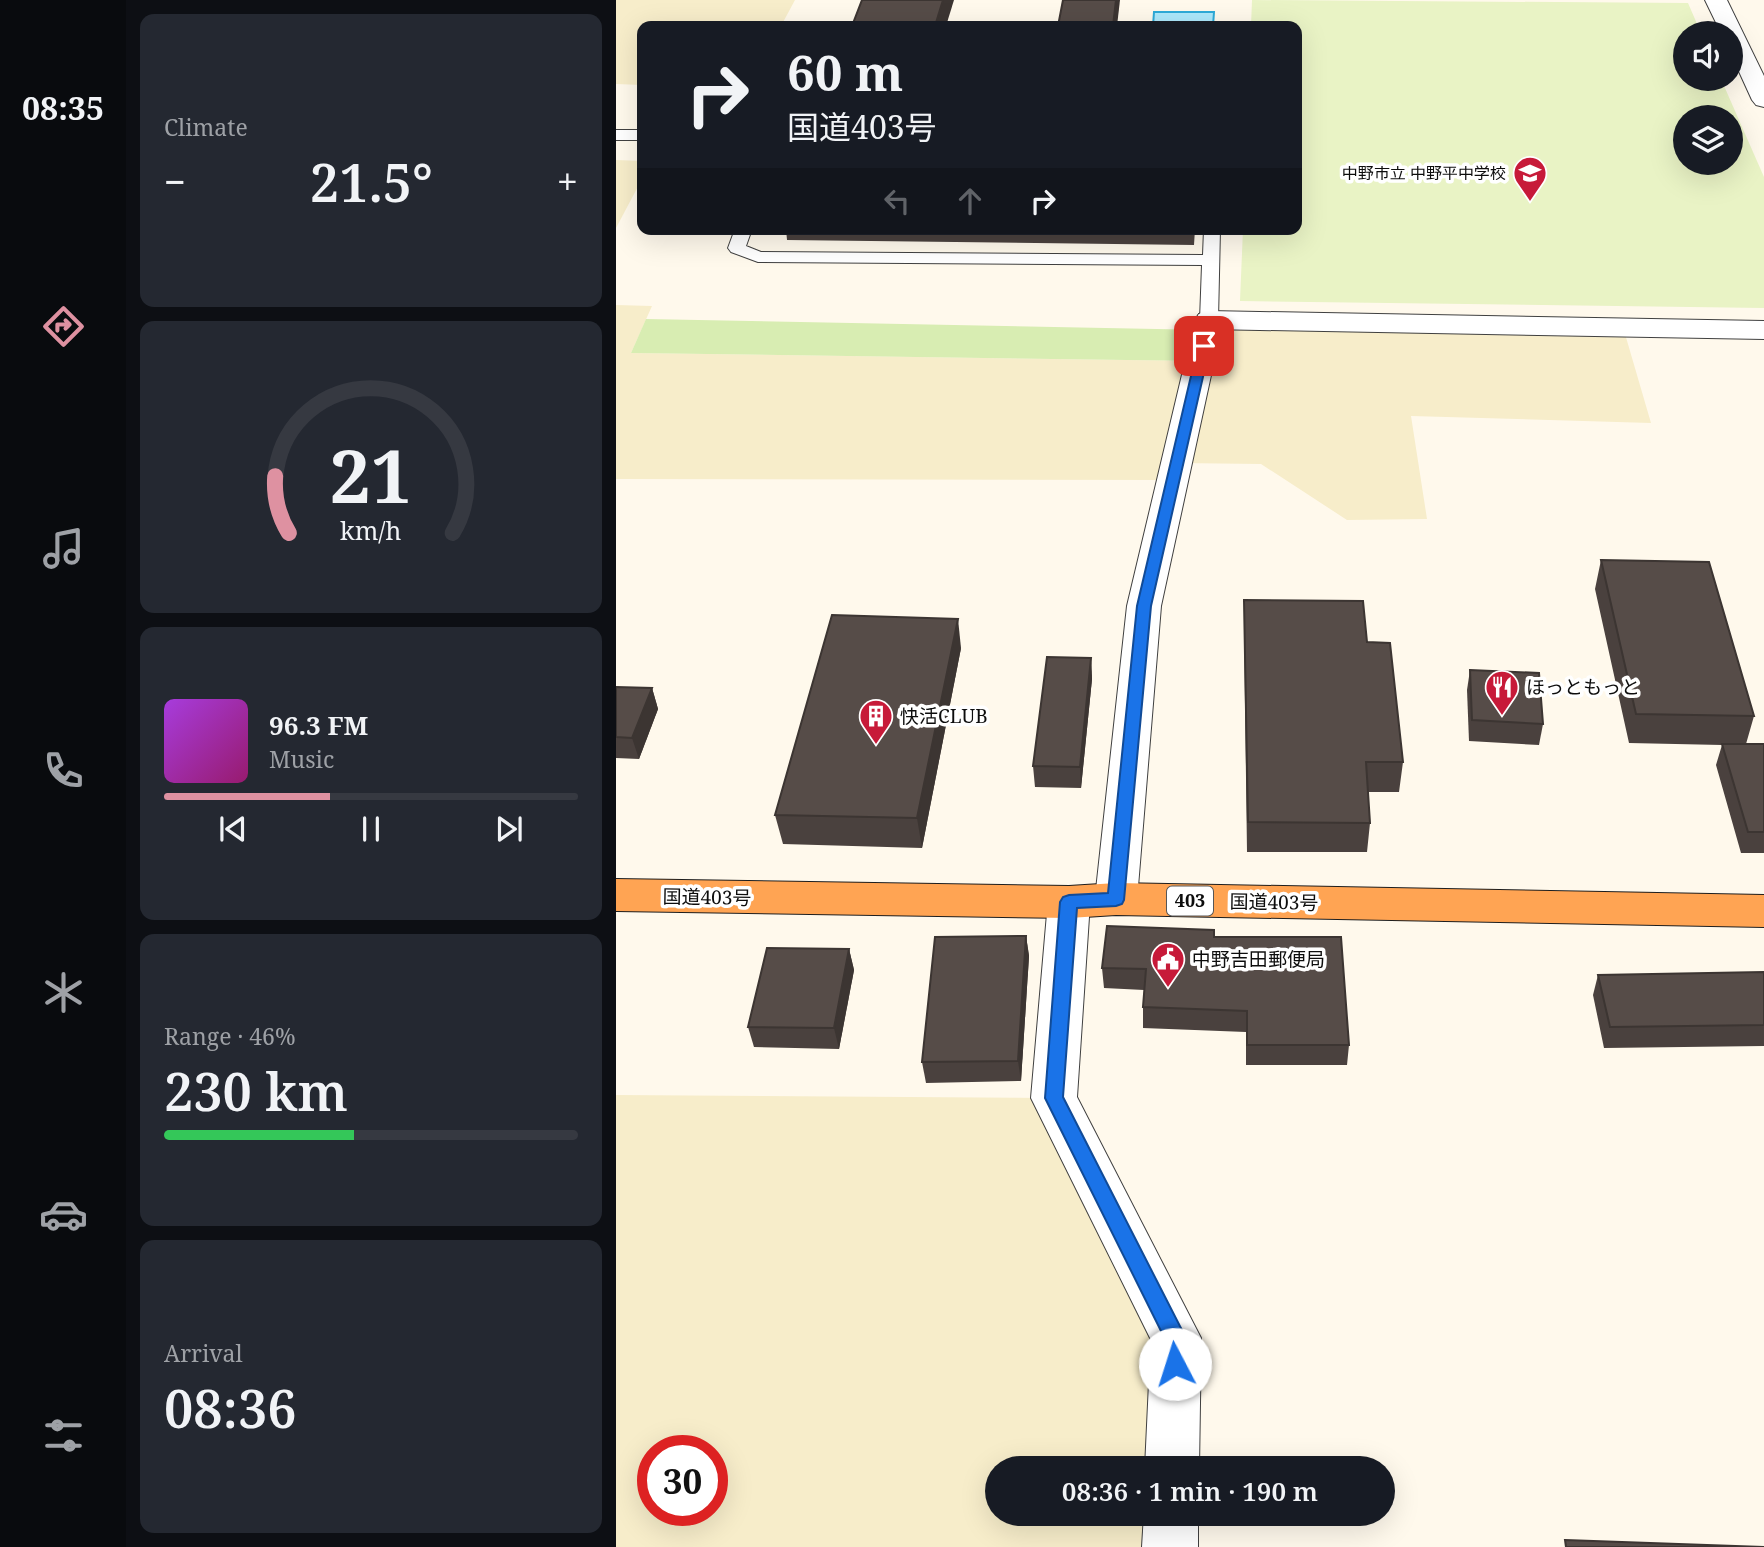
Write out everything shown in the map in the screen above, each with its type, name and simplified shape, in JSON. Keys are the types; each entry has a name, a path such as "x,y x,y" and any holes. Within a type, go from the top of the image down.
{"highway":[{"name":"国道403号","path":"616,895 1764,911"}],"street":[{"path":"1716,0 1764,100"},
{"path":"1116,900 1144,606 1209,320 1764,330"},
{"path":"1069,902 1054,1098 1176,1338 1172,1456"},
{"path":"1170,1547 1171,1526"}],"lane":[{"path":"616,135 637,135"},
{"path":"742,235 737,248 758,257 1210,260"},
{"path":"1209,320 1212,235"}],"shaded area":[{"path":"616,0 795,0 784,21 637,21 637,85 616,84"},
{"path":"616,160 637,161 637,188 616,228"},
{"path":"616,305 652,306 631,353 1200,361 1209,320 1623,327 1651,423 1411,416 1427,519 1347,520 1261,464 1177,463 1174,480 616,479"},
{"path":"616,1095 1054,1098 1176,1338 1172,1456 985,1456 985,1526 1171,1526 1170,1547 616,1547"}],"green space":[{"path":"1252,0 1688,3 1696,21 1673,21 1673,91 1726,91 1732,105 1673,105 1673,175 1743,175 1743,129 1764,177 1764,308 1240,301 1243,235 1302,235 1302,21 1251,21"},
{"path":"646,319 1208,330 1201,361 631,353"}],"water":[{"path":"1154,12 1214,12 1213,21 1153,21"}],"building":[{"path":"862,0 943,0 937,21 854,21"},
{"path":"1063,0 1116,0 1114,21 1059,21"},
{"path":"1601,560 1709,562 1754,716 1636,714"},
{"path":"1244,600 1363,601 1367,642 1390,643 1403,762 1366,762 1370,823 1248,822"},
{"name":"快活CLUB","path":"832,615 958,619 917,818 775,815"},
{"path":"1047,657 1091,658 1080,767 1033,766"},
{"path":"1470,670 1539,673 1543,724 1472,720"},
{"path":"616,687 652,688 632,738 616,737"},
{"path":"1722,744 1764,744 1764,832 1748,832"},
{"path":"1107,926 1214,930 1214,937 1341,937 1349,1045 1247,1045 1247,1011 1143,1007 1146,969 1102,968"},
{"path":"1026,936 1018,1061 922,1062 935,937"},
{"path":"767,948 849,949 834,1028 748,1027"},
{"path":"1764,972 1764,1025 1610,1027 1598,975"},
{"path":"1565,1540 1764,1547 1566,1547"}],"place":[{"name":"中野市立 中野平中学校","path":"1530,203"},
{"name":"ほっともっと","path":"1502,717"},
{"name":"快活CLUB","path":"876,746"},
{"name":"中野吉田郵便局","path":"1168,989"}],"route":[{"path":"1175,1364 1176,1338 1054,1098 1069,902 1116,900 1144,606 1204,346"}]}
